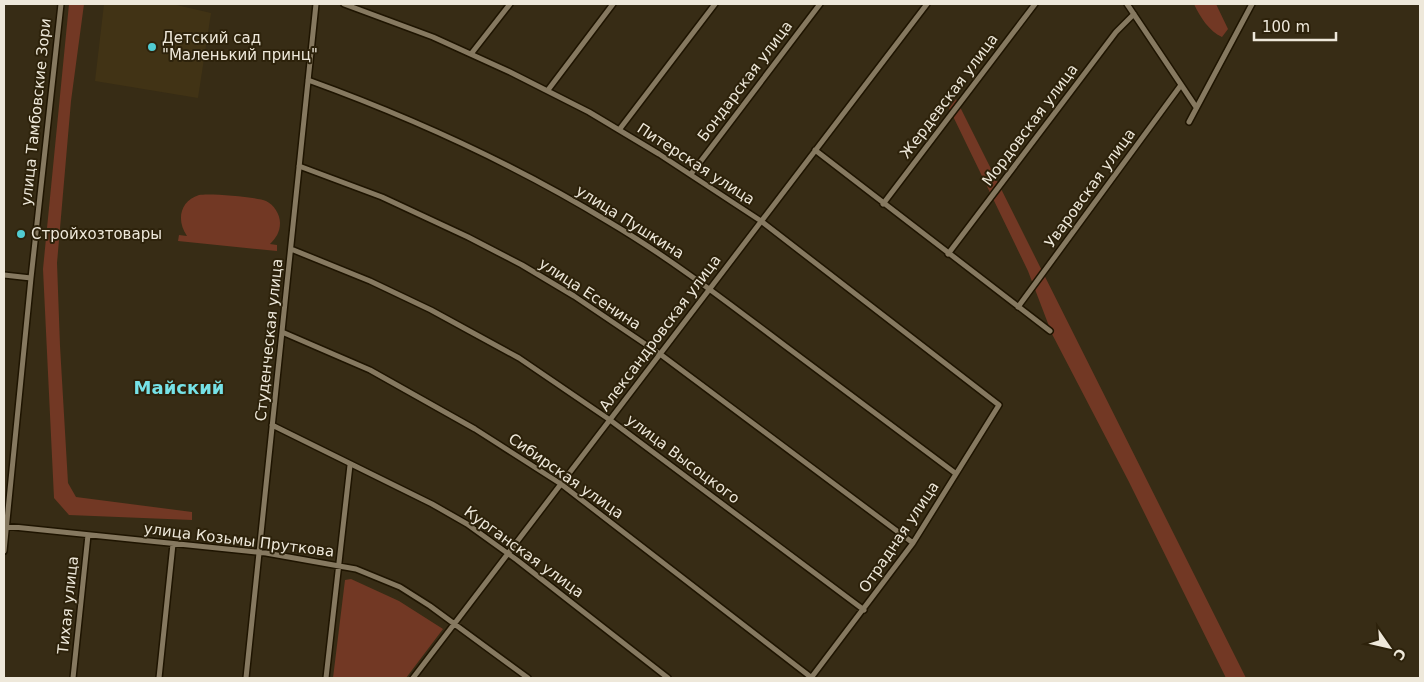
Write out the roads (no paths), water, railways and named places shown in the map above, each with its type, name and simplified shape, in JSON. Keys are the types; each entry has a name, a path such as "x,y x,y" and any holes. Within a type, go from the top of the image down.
{"street":[{"name":"улица Тамбовские Зори","path":"4,551 5,526 61,4"},
{"name":"Студенческая улица","path":"246,678 316,4"},
{"name":"Питерская улица","path":"344,4 433,37 548,90 691,174 761,221 999,405"},
{"path":"471,54 510,4"},
{"path":"548,90 613,4"},
{"path":"619,130 715,4"},
{"name":"Бондарская улица","path":"691,174 820,4"},
{"name":"Александровская улица","path":"413,678 927,4"},
{"name":"Жердевская улица","path":"883,204 1035,4"},
{"path":"1127,4 1196,107"},
{"path":"1189,122 1252,4"},
{"name":"Мордовская улица","path":"948,254 1116,32 1134,14"},
{"name":"улица Пушкина","path":"308,80 448,136 520,172 611,223 710,289 956,473"},
{"name":"Уваровская улица","path":"1018,307 1181,85"},
{"path":"815,150 1050,331"},
{"name":"улица Есенина","path":"299,166 382,197 468,237 522,265 574,296 660,354 913,544"},
{"name":"улица Высоцкого","path":"291,249 370,281 431,310 519,358 610,420 864,610"},
{"path":"4,275 31,278"},
{"name":"Сибирская улица","path":"282,332 370,370 475,429 561,484 812,678"},
{"name":"Отрадная улица","path":"812,678 913,544 999,405"},
{"name":"Курганская улица","path":"272,425 432,504 467,524 508,553 668,678"},
{"path":"326,678 350,465"},
{"name":"улица Козьмы Пруткова","path":"5,526 259,553 356,569 400,587 528,678"},
{"name":"Тихая улица","path":"73,678 88,535"},
{"path":"159,678 173,544"}],"place":[{"name":"Детский сад \"Маленький принц\"","path":"152,47"},
{"name":"Стройхозтовары","path":"21,234"}],"district":[{"name":"Майский","path":"179,388"}]}
